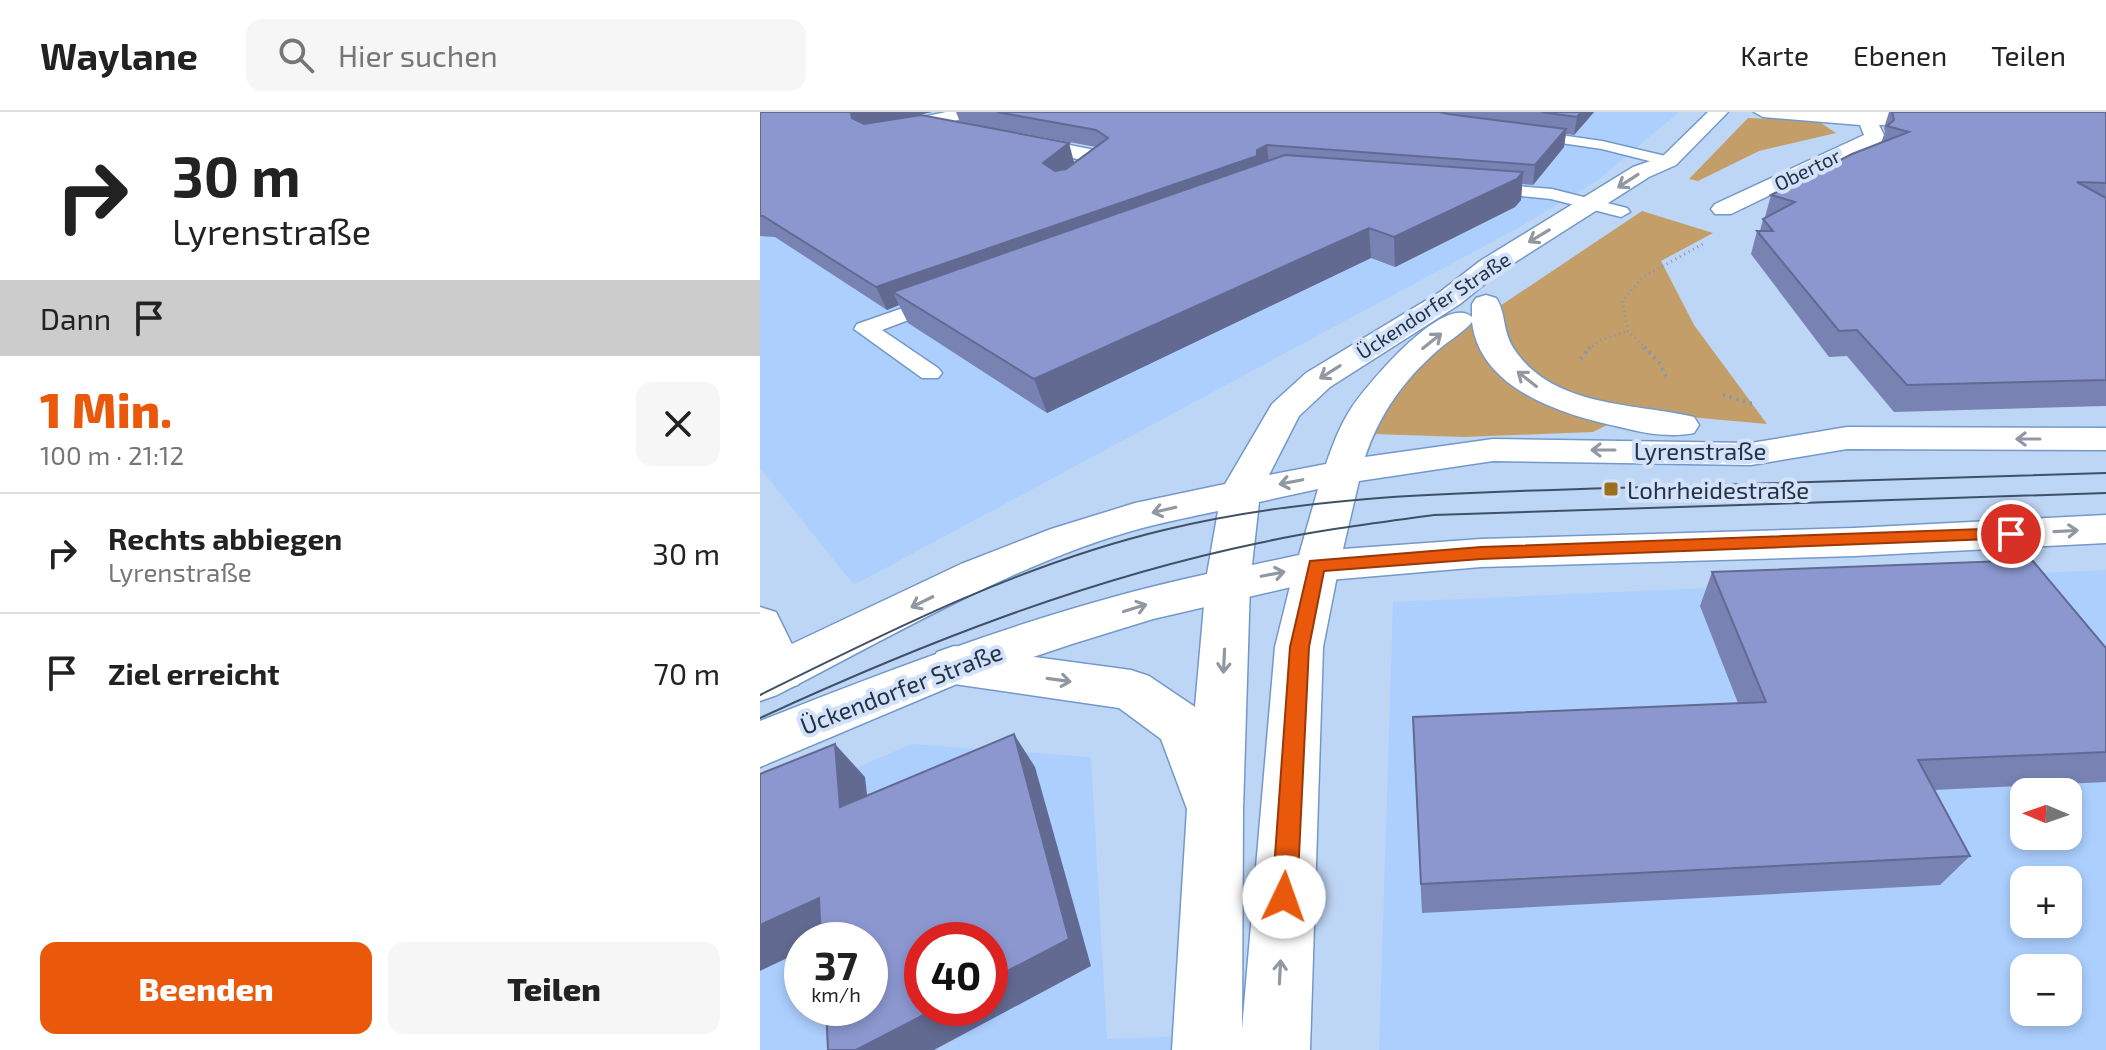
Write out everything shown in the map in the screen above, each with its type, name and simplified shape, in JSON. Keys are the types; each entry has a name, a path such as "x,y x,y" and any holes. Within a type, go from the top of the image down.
{"main road":[{"name":"Ückendorfer Straße","path":"1228,583 1240,493 1284,411 1318,380 1450,298 1489,267 1641,172 1669,161 1719,112"},
{"name":"Obertor","path":"1763,112 1867,120 1966,117"},
{"name":"Obertor","path":"1723,209 1875,137 1867,120"},
{"path":"872,133 965,122"},
{"path":"996,137 1100,157 1063,181"},
{"name":"Ückendorfer Straße","path":"760,744 954,665 1150,603 1228,583 1317,566 1342,472 1361,419 1406,362 1450,325 1651,194 1666,180 1669,161"},
{"name":"Ückendorfer Straße","path":"1501,292 1489,334 1505,360 1530,383 1589,410 1636,422 1775,430 1847,438"},
{"name":"Lyrenstraße","path":"1342,472 1493,450 1751,454 1847,438 2106,439"},
{"path":"760,624 770,676 976,575 1066,539 1135,516 1342,472"},
{"path":"1275,1050 1299,647 1317,566 1481,553 1854,542 2106,529"},
{"path":"1207,1050 1215,810 1228,583"},
{"path":"954,665 1131,690 1182,726 1215,810"}],"lane":[{"path":"1509,132 1602,145 1669,161"},
{"path":"1459,187 1552,194 1621,212"},
{"path":"930,373 865,329 968,291"}],"path":[{"path":"1667,379 1659,362 1628,331 1622,301 1643,277 1731,228 1723,209"},
{"path":"1579,363 1585,352 1607,335 1628,331"},
{"path":"1711,392 1769,409 1847,438"}],"shaded area":[{"path":"1228,112 1679,112 1598,180 1518,228 854,585 760,468 760,173 1167,208"},
{"path":"1748,118 1818,121 1836,133 1759,151 1698,181 1689,179"},
{"path":"1642,211 1713,233 1661,261 1694,325 1767,424 1634,412 1593,432 1464,437 1373,434 1385,406 1410,373 1467,328"},
{"path":"2106,570 2106,1050 1379,1050 1393,602"},
{"path":"912,744 1091,757 1107,1039 1186,1036 1184,1050 760,1050 760,808"}],"building":[{"path":"760,112 853,112 852,118 864,124 921,115 1069,143 1043,163 1055,171 1066,169 1108,138 1096,130 997,112 1440,112 1566,129 1535,165 1267,145 1257,150 1257,156 876,287 760,216"},
{"path":"1541,112 1581,112 1577,117"},
{"path":"1892,112 2106,112 2106,183 2077,182 2106,198 2106,380 1907,385 1857,330 1839,331 1757,231 1773,231 1763,219 1795,202 1771,195 1852,154 1909,132 1887,126 1894,120"},
{"path":"1285,155 1523,172 1517,179 1394,237 1369,228 1034,379 893,292"},
{"path":"2032,560 2106,648 2106,752 1918,760 1970,856 1421,884 1413,717 1766,702 1712,572"},
{"path":"1014,734 1069,939 1008,971 1008,922 904,922 904,1025 856,1050 828,1050 827,1026 888,1026 888,922 820,922 819,898 760,925 760,774 835,744 840,807"}],"tram line":[{"path":"760,695 908,623 1008,580 1111,544 1220,518 1331,502 1444,494 2106,473"},
{"path":"760,718 882,664 1005,616 1131,575 1281,538 1434,515 2106,493"}],"place":[{"name":"Lohrheidestraße","path":"1611,489"}],"route":[{"path":"1284,897 1299,647 1317,566 1481,553 2011,534"}]}
